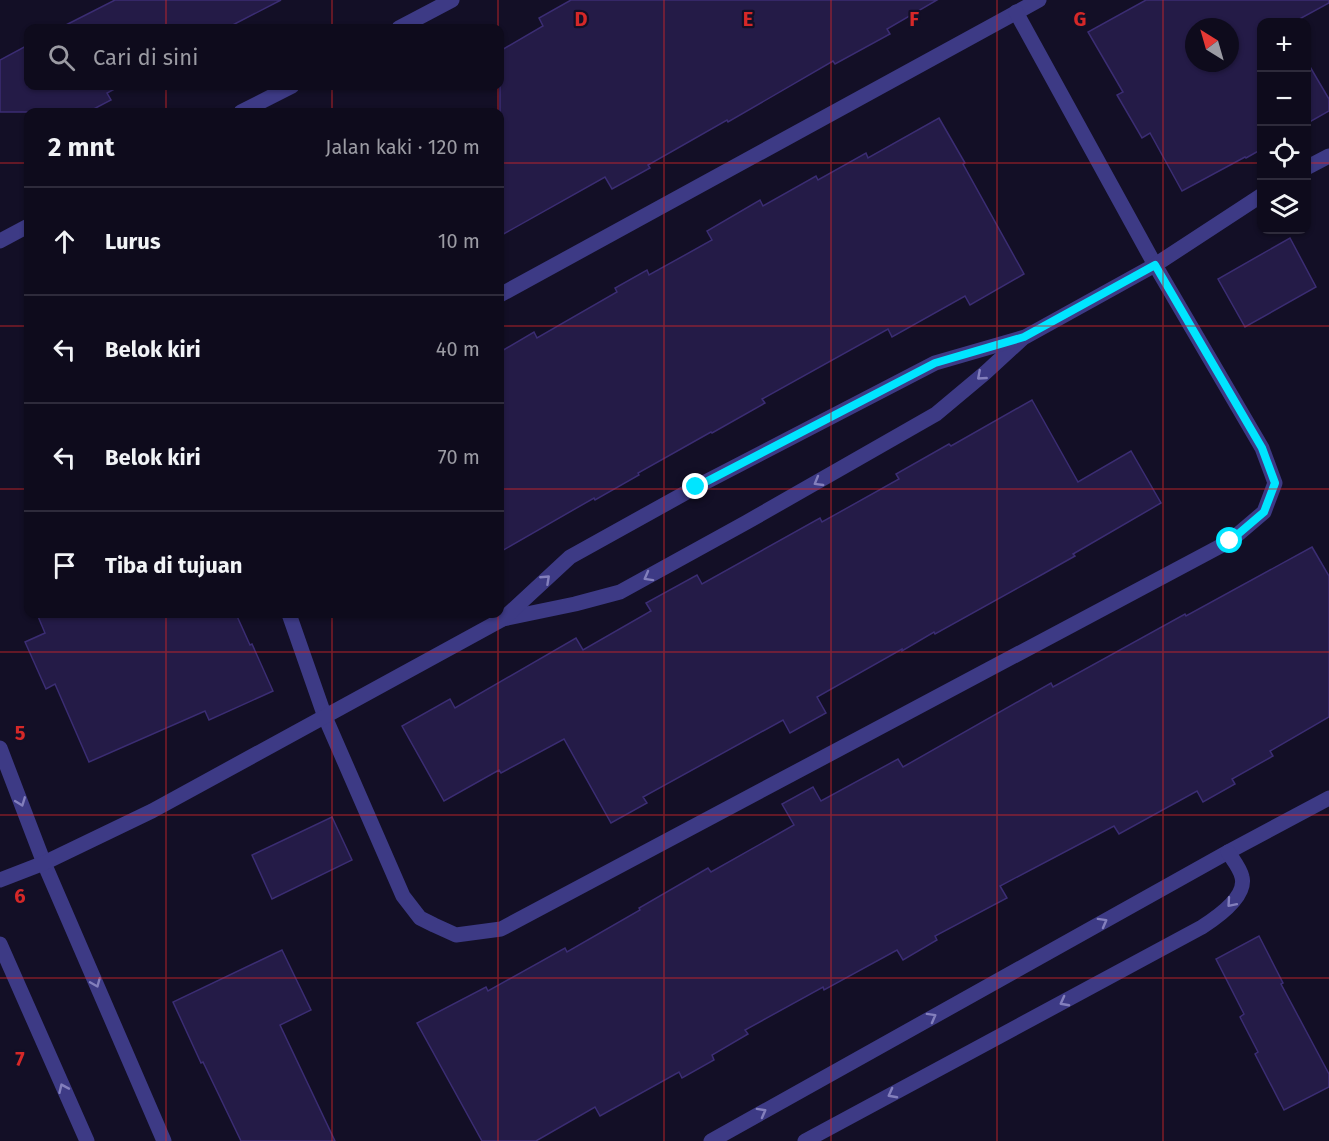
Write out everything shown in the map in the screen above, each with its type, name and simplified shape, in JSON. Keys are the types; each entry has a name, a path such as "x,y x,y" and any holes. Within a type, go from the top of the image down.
{"street":[{"path":"407,24 452,0"},
{"path":"504,293 1039,0"},
{"path":"290,618 325,717 404,896 420,918 456,935 501,929 1230,541 1264,512 1275,483 1262,448 1155,265 1016,12"},
{"path":"249,108 284,90"},
{"path":"1311,165 1329,156"},
{"path":"0,880 152,811 503,619 570,557 696,487 935,363 1024,337 1155,265 1257,198"},
{"path":"0,241 24,228"},
{"path":"503,619 620,592 936,414 1024,337"},
{"path":"0,748 44,862 164,1141"},
{"path":"711,1141 1329,798"},
{"path":"805,1141 1221,915 1240,893 1243,879 1228,852"},
{"path":"0,945 87,1141"}],"building":[{"path":"115,0 281,0 235,24 68,24"},
{"path":"571,0 937,0 887,29 890,34 835,64 833,61 728,122 727,120 648,165 650,168 612,189 605,177 504,234 504,108 500,108 500,90 504,90 504,49 543,26 539,18"},
{"path":"1146,0 1329,0 1329,3 1301,18 1257,18 1257,152 1182,191 1150,133 1142,138 1117,95 1123,92 1088,32"},
{"path":"24,47 24,90 113,90 107,93 111,100 96,108 24,108 24,112 0,112 0,60"},
{"path":"1311,68 1329,99 1329,111 1311,121"},
{"path":"939,118 1024,274 970,305 965,296 892,337 888,329 762,399 765,403 504,550 504,350 534,332 537,338 617,292 615,288 647,270 649,275 712,240 707,231 760,200 763,206 816,176 818,180 866,153 868,158"},
{"path":"1290,238 1316,287 1245,327 1218,279"},
{"path":"1032,400 1078,482 1131,451 1161,503 1073,554 1075,556 817,697 826,713 790,733 783,720 643,797 647,803 611,823 564,739 501,773 499,770 444,801 402,726 450,699 455,708 576,638 583,650 651,611 646,603 697,575 702,584 820,518 822,522 899,479 896,474"},
{"path":"1312,547 1329,576 1329,717 1270,751 1273,756 1232,779 1235,784 1203,802 1197,791 1119,834 1114,826 1000,886 1007,898 935,936 937,940 903,960 897,950 745,1030 748,1034 712,1055 714,1060 682,1078 679,1072 600,1116 595,1107 536,1141 482,1141 417,1023 486,987 488,991 565,948 567,952 708,868 711,872 794,825 782,804 813,787 821,801 898,759 903,767 1051,683 1053,687"},
{"path":"39,618 238,618 273,691 209,720 205,711 89,762 55,684 46,689 25,642 45,633"},
{"path":"332,817 352,860 272,899 252,855"},
{"path":"1259,936 1283,983 1281,984 1329,1074 1329,1087 1284,1110 1255,1054 1258,1052 1240,1017 1244,1014 1216,959"},
{"path":"282,950 311,1010 280,1025 335,1141 241,1141 173,1002"}],"route":[{"path":"696,487 935,363 1024,337 1155,265 1262,448 1275,483 1264,512 1230,541"}]}
